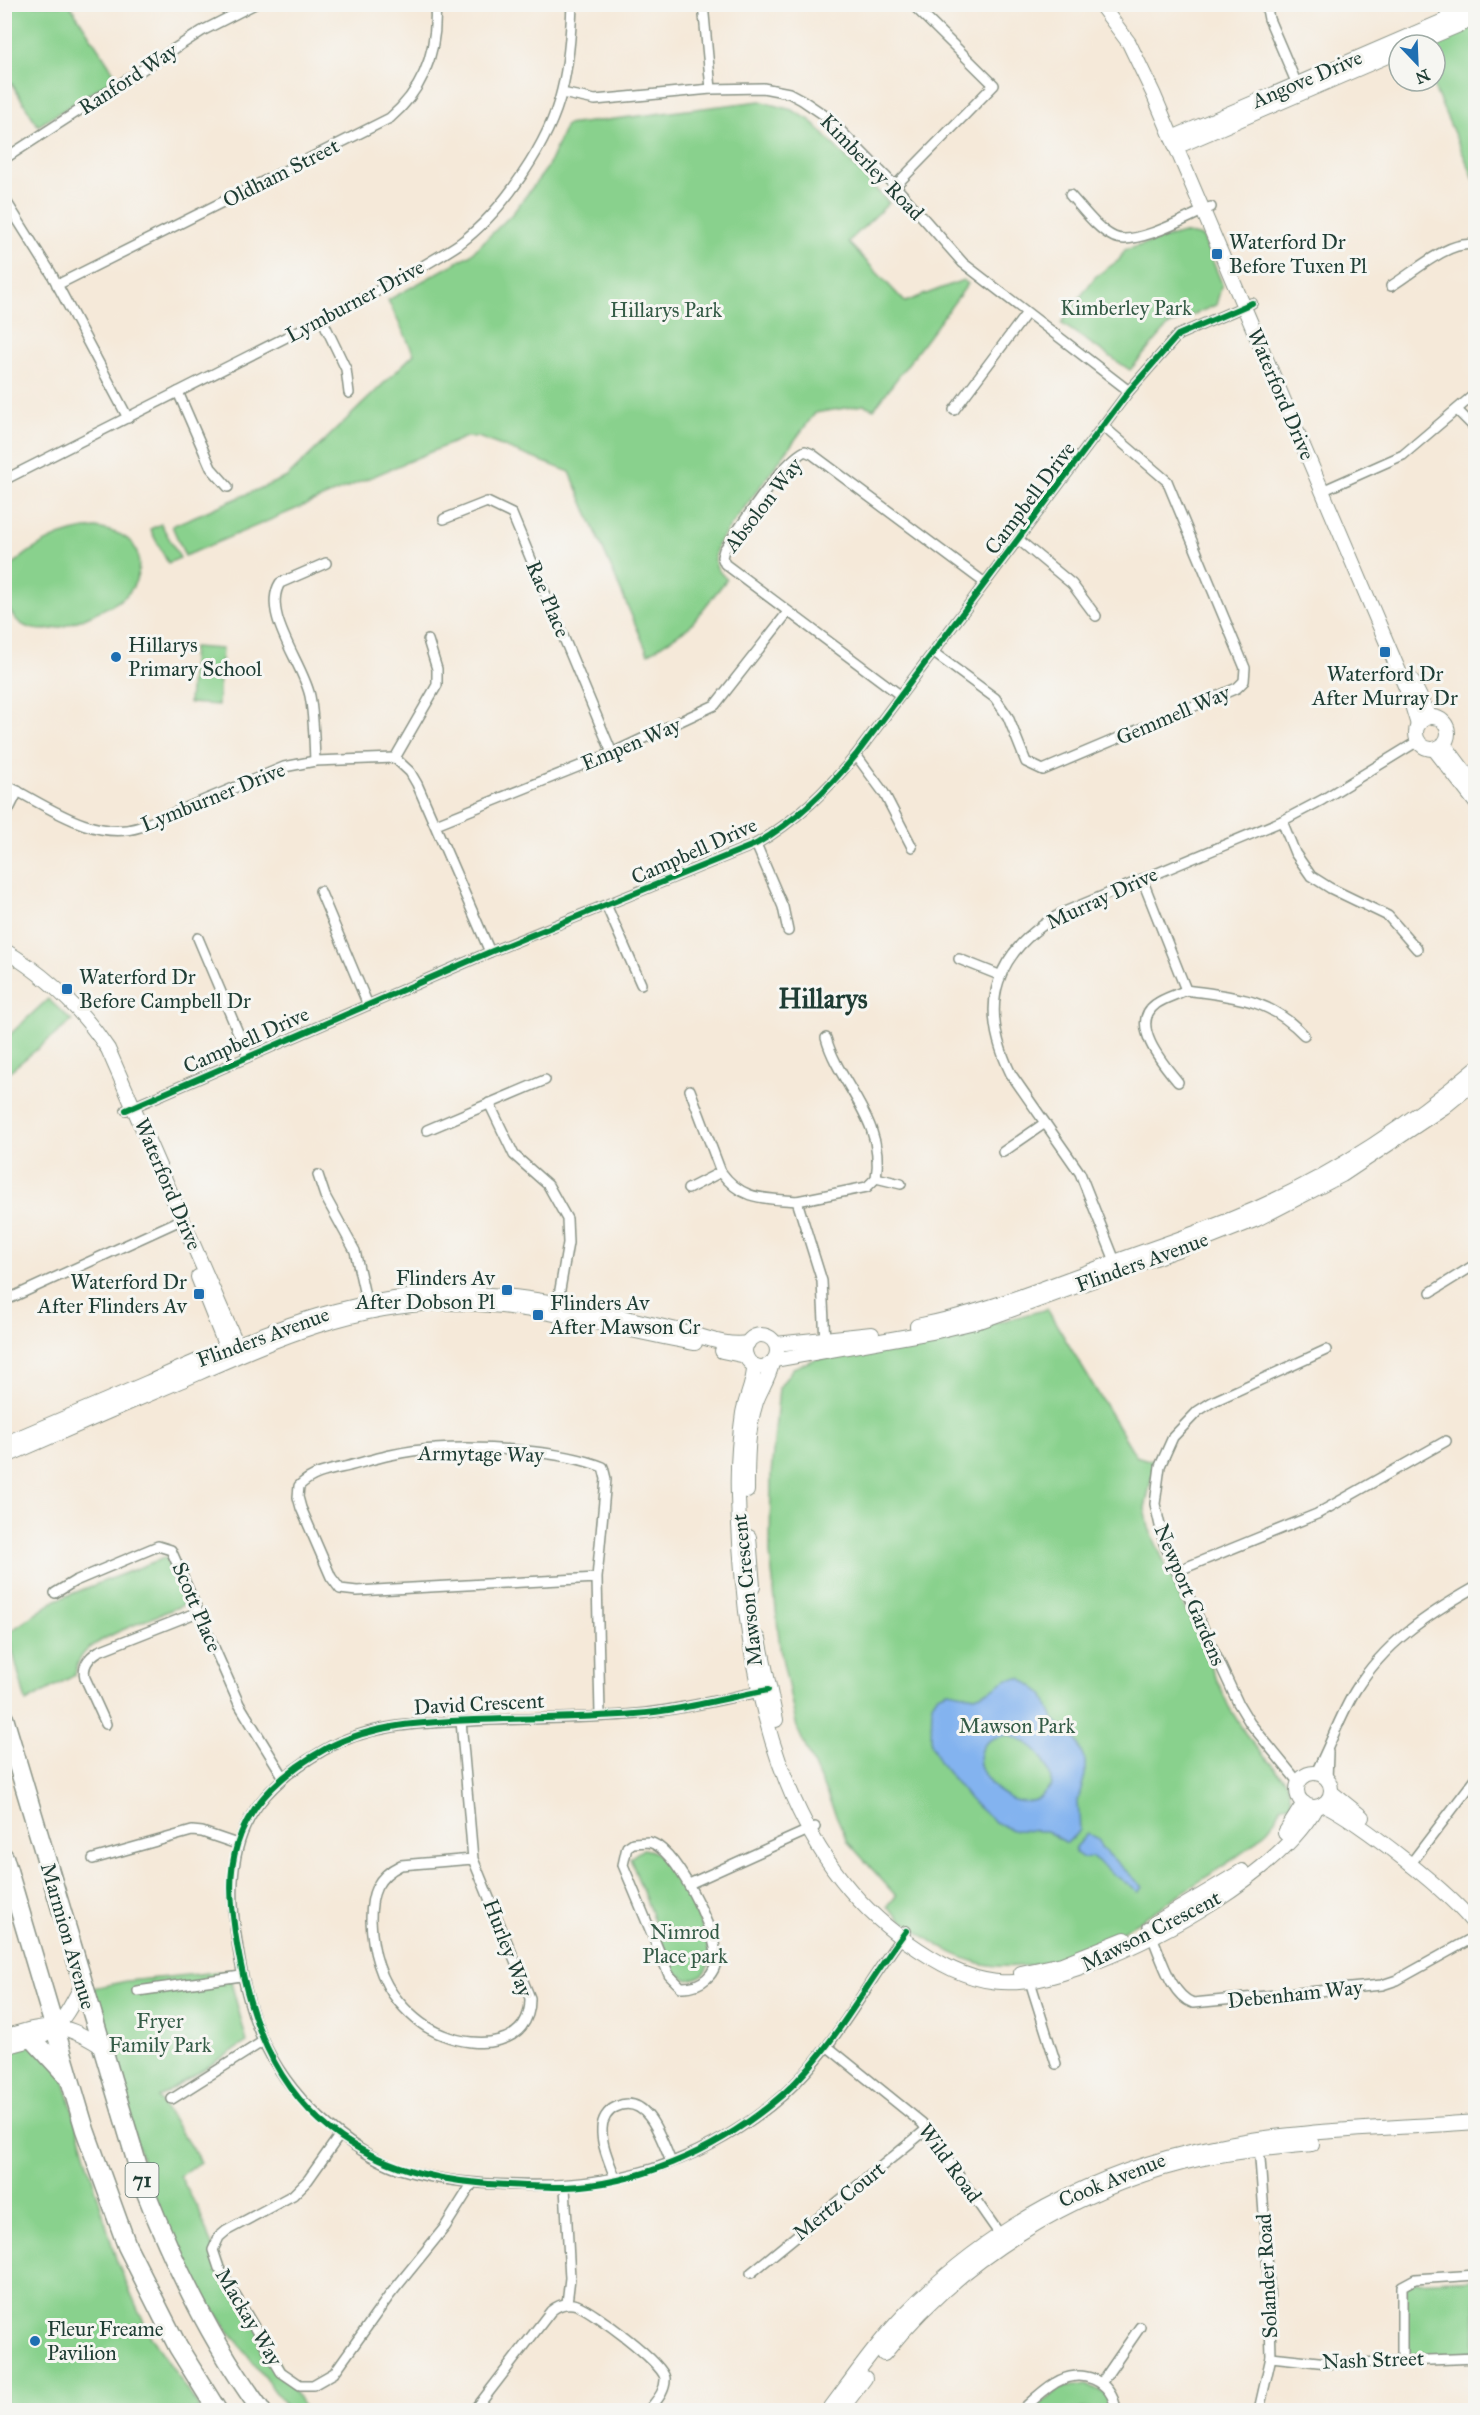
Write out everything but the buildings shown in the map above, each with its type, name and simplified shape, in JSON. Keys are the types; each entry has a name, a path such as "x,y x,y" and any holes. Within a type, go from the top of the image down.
{"highway":[{"name":"Marmion Avenue","path":"4,1718 99,2044 145,2190 175,2262 223,2352 261,2410"},
{"name":"Marmion Avenue","path":"4,1857 71,2081 106,2190 131,2255 177,2347 217,2410"},
{"path":"33,2039 71,2081"}],"street":[{"name":"Ranford Way","path":"4,159 185,42 255,4"},
{"name":"Oldham Street","path":"57,285 390,118 415,91 427,68 435,38 435,4"},
{"name":"Lymburner Drive","path":"4,480 409,274 460,243 501,203 531,160 562,93 568,57 572,4"},
{"path":"703,4 711,88"},
{"path":"895,186 994,85 912,4"},
{"name":"Waterford Drive","path":"1100,4 1134,53 1178,140"},
{"name":"Waterford Drive","path":"1111,4 1128,25 1142,49 1178,140 1326,490 1404,664 1424,721"},
{"path":"1266,4 1269,19 1299,88"},
{"path":"1442,4 1450,23"},
{"name":"Angove Drive","path":"1433,33 1476,8"},
{"name":"Angove Drive","path":"1178,140 1450,23 1476,18"},
{"name":"Angove Drive","path":"1299,88 1387,55"},
{"name":"Kimberley Road","path":"562,93 594,100 711,88 773,89 802,100 827,117 895,186 963,263 1026,314 1129,391"},
{"path":"1070,195 1103,230 1121,240 1140,237 1207,208"},
{"path":"4,198 57,285 128,418"},
{"path":"1391,286 1450,247 1463,243 1475,245"},
{"name":"Campbell Drive","path":"130,1108 490,952 607,907 756,844 805,810 856,755 1129,391 1178,335 1248,305"},
{"path":"954,410 1026,314"},
{"path":"322,319 346,369 349,393"},
{"path":"178,392 211,468 228,487"},
{"path":"1326,490 1403,455 1476,393"},
{"path":"1457,410 1476,429"},
{"name":"Gemmell Way","path":"934,653 995,698 1008,717 1026,762 1043,770 1226,693 1244,681 1245,669 1167,481 1160,472 1104,427"},
{"name":"Absolon Way","path":"900,695 725,564 722,557 724,550 781,474 796,456 805,452 812,454 985,583"},
{"name":"Rae Place","path":"444,519 487,502 512,514 612,753"},
{"path":"1019,540 1072,584 1096,616"},
{"path":"315,761 310,695 280,623 274,601 280,583 326,563"},
{"name":"Empen Way","path":"436,824 612,753 715,705 788,612"},
{"path":"428,640 437,669 437,685 395,758 410,772 436,824 490,952"},
{"path":"1439,719 1446,725 1449,733 1440,747 1425,748 1418,741 1424,721 1439,719"},
{"name":"Murray Drive","path":"1117,1266 1080,1173 1011,1074 998,1043 993,1028 999,975 1018,947 1044,923 1062,913 1282,821 1343,788 1418,741"},
{"path":"1440,747 1476,787"},
{"path":"1440,747 1476,803"},
{"path":"856,755 884,794 912,847"},
{"name":"Lymburner Drive","path":"4,784 93,828 119,832 140,827 269,772 315,761 395,758"},
{"path":"4,819 18,791"},
{"path":"1282,821 1295,853 1311,876 1330,888 1377,909 1400,927 1417,949"},
{"path":"756,844 783,907 788,931"},
{"path":"1142,879 1186,990"},
{"path":"320,891 368,1005"},
{"path":"607,907 641,984"},
{"path":"198,938 248,1056"},
{"name":"Waterford Drive","path":"4,950 39,974 82,1013 108,1049 130,1108 234,1351"},
{"name":"Waterford Drive","path":"4,958 46,988 80,1023 130,1108"},
{"path":"959,959 999,975"},
{"path":"1178,1082 1156,1054 1146,1026 1146,1017 1155,1005 1186,990 1254,1002 1286,1017 1304,1035"},
{"path":"690,1090 721,1172 729,1184 747,1195 797,1201 867,1187 876,1178 876,1154 865,1112 830,1053 826,1038"},
{"name":"Flinders Avenue","path":"776,1344 825,1345 937,1331 983,1320 1218,1225 1288,1194 1376,1143 1419,1113 1476,1068"},
{"path":"427,1130 545,1080"},
{"name":"Flinders Avenue","path":"1117,1266 1217,1235 1302,1197 1366,1161 1444,1107 1476,1081"},
{"path":"489,1103 514,1155 548,1185 567,1219 568,1244 557,1308"},
{"path":"1003,1152 1045,1123"},
{"path":"688,1190 721,1172"},
{"path":"318,1175 325,1196 355,1251 367,1308"},
{"path":"876,1178 901,1184"},
{"path":"797,1201 822,1281 825,1345"},
{"path":"4,1301 179,1221"},
{"path":"1431,1292 1476,1264"},
{"name":"Flinders Avenue","path":"4,1444 234,1351 367,1308 444,1303 557,1308 749,1355"},
{"path":"760,1335 769,1337 776,1344 777,1351 773,1361 763,1366 749,1355 760,1335"},
{"name":"Flinders Avenue","path":"773,1361 825,1345"},
{"name":"Newport Gardens","path":"1315,1781 1289,1769 1250,1723 1164,1543 1155,1504 1160,1466 1173,1437 1184,1423 1212,1402 1326,1350"},
{"name":"Flinders Avenue","path":"4,1456 234,1351"},
{"name":"Mawson Crescent","path":"749,1355 741,1431 738,1494 747,1619 763,1691 812,1829 855,1885 904,1934 960,1965 988,1972 1028,1977 1150,1931 1255,1862 1314,1805 1315,1781"},
{"name":"Mawson Crescent","path":"763,1691 746,1497 751,1425 756,1401 770,1376 773,1361"},
{"path":"4,1463 51,1436"},
{"path":"1177,1571 1317,1514 1446,1441"},
{"name":"Armytage Way","path":"597,1578 357,1591 340,1589 331,1577 301,1508 298,1497 299,1486 319,1473 392,1454 435,1449 512,1451 594,1463 603,1467 606,1479 597,1578 600,1715"},
{"name":"Scott Place","path":"55,1593 75,1581 163,1546 175,1556 246,1718 283,1776"},
{"path":"1476,1587 1424,1617 1377,1659 1355,1690 1315,1781 1298,1794 1314,1805 1346,1816 1448,1885 1476,1912"},
{"path":"106,1724 85,1678 84,1672 90,1658 99,1651 198,1612"},
{"name":"David Crescent","path":"763,1691 635,1714 409,1724 357,1735 327,1748 283,1776 250,1817 237,1844 230,1897 242,1976 262,2042 288,2084 339,2136 397,2168 472,2184 565,2187 615,2178 671,2162 702,2150 770,2106 800,2080 828,2047 904,1934"},
{"name":"Hurley Way","path":"461,1721 473,1859 530,1998 528,2019 521,2028 503,2039 483,2043 441,2034 410,2013 398,2000 380,1969 372,1927 372,1895 376,1885 390,1870 401,1865 473,1859"},
{"path":"1412,1862 1476,1778"},
{"path":"1315,1781 1412,1862 1457,1905 1476,1927"},
{"path":"689,1884 812,1829"},
{"path":"93,1860 192,1832 202,1832 237,1844"},
{"path":"633,1843 657,1843 671,1857 689,1884 716,1953 712,1973 699,1985 689,1988 681,1987 674,1982 665,1969 622,1865 623,1853 633,1843"},
{"name":"Debenham Way","path":"1150,1931 1179,1995 1193,2003 1382,1985 1397,1980 1476,1936"},
{"path":"138,1991 242,1976"},
{"path":"1028,1977 1056,2064"},
{"path":"4,2047 47,2035 55,2028 82,1985"},
{"path":"4,2037 44,2025 75,2030 99,2044"},
{"path":"172,2099 262,2042"},
{"name":"Wild Road","path":"828,2047 927,2129 1003,2239"},
{"path":"615,2178 602,2129 603,2120 615,2107 625,2104 645,2111 653,2122 671,2162"},
{"name":"Cook Avenue","path":"1259,2145 1476,2122"},
{"name":"Mertz Court","path":"751,2273 927,2129"},
{"name":"Cook Avenue","path":"829,2410 903,2316 955,2268 1063,2198 1135,2167 1214,2146 1476,2131"},
{"name":"Mackay Way","path":"339,2136 308,2181 293,2195 226,2231 219,2237 213,2250 219,2268 281,2372 300,2385 313,2385 334,2373 389,2296 445,2227 472,2184"},
{"name":"Solander Road","path":"1259,2145 1271,2357 1259,2410"},
{"path":"565,2187 570,2278 567,2304"},
{"name":"Cook Avenue","path":"841,2410 889,2348 921,2312 1003,2239"},
{"path":"1402,2359 1402,2286 1415,2279 1476,2275"},
{"path":"475,2410 551,2311 558,2305 567,2304 591,2313 660,2367 665,2381 664,2389 649,2410"},
{"path":"1102,2382 1140,2327"},
{"name":"Nash Street","path":"1271,2357 1337,2364 1402,2359 1476,2358"},
{"path":"1022,2410 1053,2384 1065,2378 1088,2377 1102,2382 1111,2392 1116,2410"}],"green space":[{"path":"5,5 70,5 117,77 38,126 5,73"},
{"path":"1475,27 1475,181 1436,93 1447,93 1447,39"},
{"name":"Hillarys Park","path":"760,101 792,110 810,120 889,203 848,242 905,302 963,280 968,284 874,409 864,405 815,413 718,543 715,563 727,579 689,627 648,654 570,472 478,437 466,437 185,556 172,526 287,477 414,354 388,300 470,255 513,213 547,168 566,125"},
{"name":"Kimberley Park","path":"1183,233 1203,237 1222,284 1216,305 1169,325 1130,370 1061,323 1095,277 1119,260 1125,250"},
{"path":"161,524 180,558 168,563 150,529"},
{"path":"96,528 128,539 136,549 137,579 130,591 114,604 63,626 39,630 20,623 8,606 5,596 6,571 26,554 47,541 70,532"},
{"path":"193,647 222,649 218,705 189,703"},
{"path":"48,999 72,1021 5,1075 5,1039"},
{"name":"Mawson Park","path":"1047,1309 1136,1456 1155,1462 1145,1508 1149,1528 1229,1707 1248,1738 1287,1782 1292,1804 1282,1805 1268,1829 1247,1849 1130,1927 1079,1952 1053,1961 1026,1966 998,1966 982,1964 952,1953 899,1917 887,1907 896,1896 848,1842 797,1728 780,1648 770,1553 771,1474 779,1388 793,1368 816,1359 858,1354 939,1338"},
{"path":"166,1557 185,1604 117,1632 92,1646 80,1658 75,1675 26,1702 8,1633 56,1600"},
{"name":"Nimrod Place park","path":"643,1849 656,1853 667,1862 681,1882 696,1912 707,1942 709,1955 708,1968 698,1977 688,1980 674,1971 670,1962 630,1858"},
{"name":"Fryer Family Park","path":"228,1971 247,2042 158,2098 201,2162 180,2176 200,2213 211,2244 305,2410 289,2410 172,2255 88,1989 127,1981"},
{"path":"51,2036 117,2262 148,2332 201,2410 5,2410 5,2053"},
{"path":"1475,2279 1475,2354 1405,2357 1406,2286 1413,2282"},
{"path":"1087,2384 1113,2398 1110,2410 1033,2410 1061,2388"}],"water":[{"path":"1021,1678 1043,1694 1054,1719 1077,1741 1085,1761 1085,1775 1078,1801 1080,1830 1067,1843 1046,1831 1012,1830 995,1822 970,1800 940,1763 931,1744 932,1703 937,1695 948,1691 975,1696 991,1690 1007,1679","holes":["1010,1735 1033,1748 1044,1760 1052,1785 1039,1798 1024,1802 1009,1798 995,1789 985,1776 980,1763 981,1750 990,1740"]},
{"path":"1087,1834 1099,1840 1101,1847 1143,1887 1138,1892 1091,1857 1083,1858 1076,1853 1075,1847"}],"cycle path":[{"path":"126,1110 490,952 756,844 771,835 798,815 856,755 1129,391 1178,335 1252,303"},
{"path":"768,1690 652,1712 418,1723 381,1729 344,1740 327,1748 285,1776 261,1801 243,1829 234,1856 231,1888 235,1932 247,1991 267,2047 281,2073 297,2097 318,2119 342,2138 361,2150 401,2167 443,2178 486,2184 564,2187 619,2180 673,2163 699,2151 769,2106 790,2087 827,2046 906,1931"}],"place":[{"name":"Waterford Dr Before Tuxen Pl","path":"1217,254"},
{"name":"Waterford Dr After Murray Dr","path":"1385,652"},
{"name":"Hillarys Primary School","path":"116,657"},
{"name":"Waterford Dr Before Campbell Dr","path":"67,989"},
{"name":"Flinders Av After Dobson Pl","path":"507,1290"},
{"name":"Waterford Dr After Flinders Av","path":"199,1294"},
{"name":"Flinders Av After Mawson Cr","path":"538,1315"},
{"name":"Fleur Freame Pavilion","path":"35,2341"}],"district":[{"name":"Hillarys","path":"823,999"}]}
